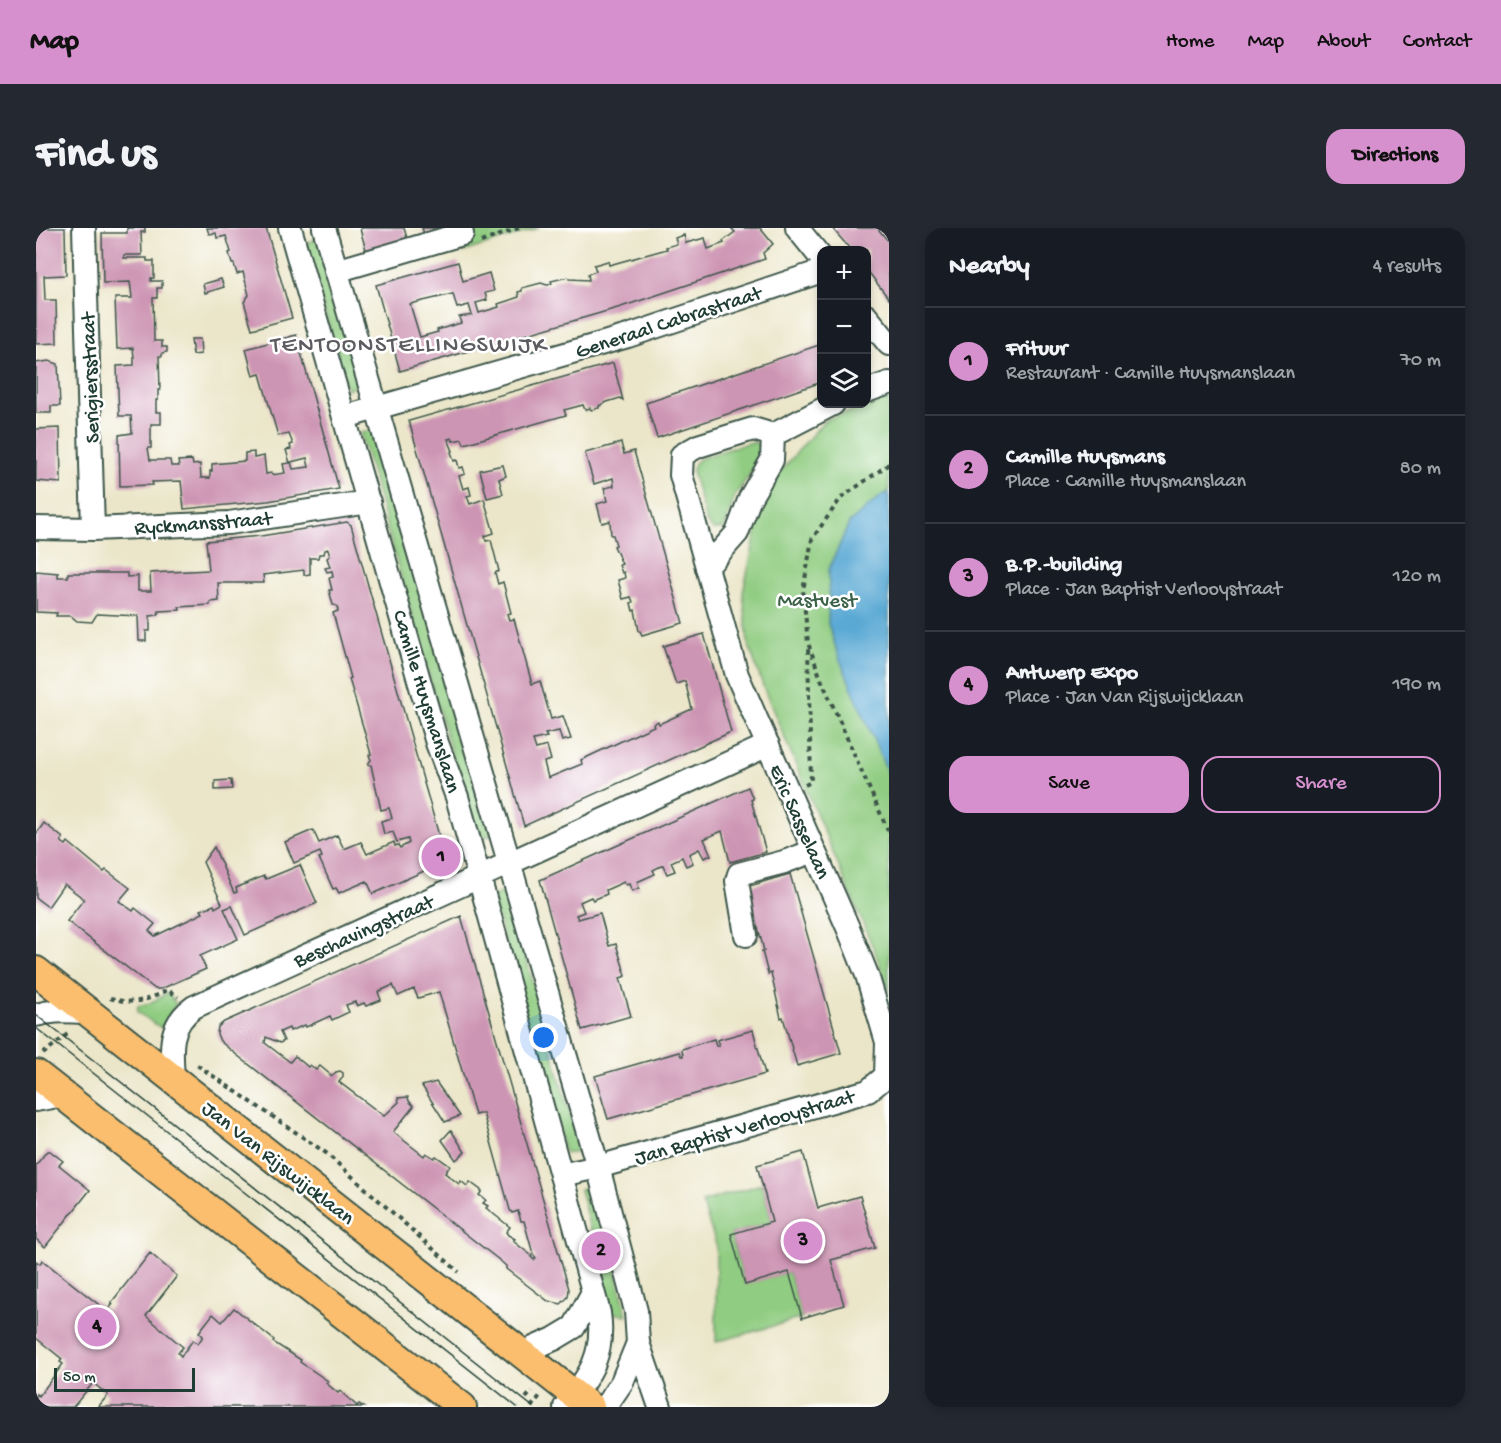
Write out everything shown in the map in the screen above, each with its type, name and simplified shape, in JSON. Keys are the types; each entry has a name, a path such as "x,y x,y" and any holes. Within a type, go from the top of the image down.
{"main road":[{"name":"Jan Van Rijswijcklaan","path":"36,971 96,1004 173,1078 522,1353 576,1403"},
{"path":"36,1074 462,1407"}],"street":[{"name":"Serigiersstraat","path":"84,228 93,529"},
{"name":"Camille Huysmanslaan","path":"290,228 438,743 457,797 480,877 593,1292 601,1326 598,1354 576,1403"},
{"name":"Camille Huysmanslaan","path":"324,228 598,1167 636,1311 638,1343 660,1407"},
{"path":"797,228 817,253"},
{"path":"336,271 462,234"},
{"name":"Generaal Cabrastraat","path":"345,417 628,336 817,273"},
{"path":"871,321 889,344"},
{"path":"871,390 889,383"},
{"path":"707,567 737,533 750,498 772,460 773,435 825,408"},
{"name":"Eric Sasselaan","path":"773,435 753,429 698,446 682,455 681,475 737,675 849,930 876,1004 887,1042 886,1076"},
{"name":"Ryckmansstraat","path":"36,528 93,529 229,523 369,502"},
{"name":"Beschavingstraat","path":"173,1078 171,1040 179,1021 194,1007 768,745"},
{"path":"746,935 737,882 739,874 814,851"},
{"path":"36,1015 54,1010 68,1012 96,1004"},
{"name":"Jan Baptist Verlooystraat","path":"598,1167 868,1091 886,1076"},
{"path":"36,1100 64,1095"},
{"path":"561,1175 598,1167"},
{"path":"522,1353 574,1327 593,1292"},
{"name":"Camille Huysmanslaan","path":"604,1407 622,1382 638,1343"}],"path":[{"path":"462,234 474,245 519,228"},
{"path":"789,792 811,782 808,643 803,591 812,540 841,498 889,464"},
{"path":"808,643 821,679 889,833"},
{"path":"96,1004 136,1003 168,990 194,1007"},
{"path":"171,1048 326,1153 459,1272"}],"green space":[{"path":"456,228 539,228 463,252"},
{"path":"321,238 363,384 347,389 305,243"},
{"name":"Mastvest","path":"889,399 889,992 877,957 764,689 748,643 743,592 766,488 825,420 862,408 871,408 871,405"},
{"path":"376,429 492,835 476,840 360,433"},
{"path":"754,442 759,445 763,454 735,496 724,528 713,530 706,521 692,471 694,464 702,458"},
{"path":"507,890 580,1151 565,1153 492,897"},
{"path":"168,993 176,1004 161,1028 137,1012 138,1006 148,1004"},
{"path":"762,1184 772,1222 731,1234 745,1284 789,1272 802,1318 716,1342 716,1244 702,1202"},
{"path":"591,1186 605,1238 593,1241 580,1189"},
{"path":"614,1262 627,1315 611,1313 601,1265"}],"water":[{"path":"889,492 889,776 840,660 828,624 829,569 849,523 882,495"}],"building":[{"path":"36,228 65,228 66,275 44,276 45,300 56,300 57,343 36,344"},
{"path":"127,228 145,228 145,232 141,232 142,255 124,255 124,258 147,258 147,261 154,261 154,278 151,278 151,281 162,281 162,288 157,288 157,298 153,298 154,341 162,341 162,347 167,347 167,352 159,356 160,390 158,390 158,400 156,400 156,412 161,412 161,424 151,424 151,448 148,448 150,460 170,460 171,466 179,466 178,461 192,460 193,465 200,464 201,478 210,478 212,464 245,461 245,453 254,452 254,458 264,456 266,474 285,473 283,464 290,463 286,450 291,449 290,445 293,444 289,434 278,436 260,374 253,376 246,349 296,335 339,489 268,501 184,509 181,481 120,486 119,435 132,433 131,416 119,416 117,366 134,365 134,357 133,348 117,349 115,298 132,298 130,282 103,283 102,233 127,233","holes":["307,458 309,467 293,469 291,462"]},
{"path":"207,228 266,228 292,318 252,329 244,302 249,295 243,272 237,274 232,264 226,236 217,238 216,233 209,234"},
{"path":"404,228 407,238 366,250 360,229"},
{"path":"422,228 441,228 441,229 424,234"},
{"path":"731,228 760,228 773,244 763,253 765,259 621,307 400,371 376,285 458,262 463,281 489,273 494,291 485,293 487,300 476,303 479,313 499,307 498,304 519,297 518,292 522,291 522,288 541,283 552,284 551,281 568,277 569,279 589,280 588,274 596,271 594,265 608,261 609,265 667,249 666,247 677,244 675,238 684,235 686,243 705,238 708,249 724,243 723,241 735,232","holes":["453,294 457,308 469,305 472,315 459,317 461,323 420,337 410,304"]},
{"path":"832,228 881,228 879,230 889,242 889,299 871,275 871,246 848,246"},
{"path":"221,279 224,287 205,293 203,284"},
{"path":"191,339 200,339 201,354 193,355"},
{"path":"817,346 817,384 657,438 646,403"},
{"path":"49,361 58,364 60,406 51,406 51,413 36,413 36,363"},
{"path":"613,363 623,400 620,398 604,403 599,408 591,410 590,408 585,410 583,405 564,410 566,415 464,444 462,439 453,441 452,438 448,439 454,461 457,460 459,468 463,467 465,474 459,476 463,489 469,487 471,495 467,496 470,504 484,499 494,533 485,536 486,541 491,540 499,571 495,573 498,584 503,582 511,613 507,614 509,620 514,619 532,684 540,681 551,719 563,716 571,739 562,741 559,731 533,740 536,749 547,746 551,760 544,762 548,778 582,764 581,760 654,726 653,724 658,721 659,724 692,709 685,681 676,684 663,646 704,634 731,732 524,826 409,421"},
{"path":"60,428 61,483 36,481 36,429"},
{"path":"621,443 624,454 634,451 683,623 642,635 639,631 635,610 633,611 631,597 623,599 618,580 625,578 624,572 622,573 619,565 622,564 614,546 616,545 611,535 610,521 602,523 597,504 607,501 604,488 614,486 613,478 594,484 585,453"},
{"path":"503,465 506,476 499,479 503,494 487,498 480,470"},
{"path":"347,522 351,525 445,857 442,863 373,894 367,881 339,893 336,888 333,889 319,858 322,857 320,852 294,863 285,842 313,830 319,843 337,835 344,849 361,842 367,854 394,842 395,846 398,845 400,848 409,843 408,839 397,842 393,832 384,834 381,821 392,818 389,808 381,810 371,765 368,764 371,754 333,613 338,611 337,606 333,605 329,590 332,590 329,578 333,577 332,571 327,572 325,568 330,567 327,558 330,556 328,549 324,554 319,554 318,558 310,558 310,574 304,575 304,570 263,575 264,583 218,583 219,601 210,602 210,605 179,607 180,610 159,611 158,615 150,616 150,631 146,631 146,641 139,641 138,616 97,614 92,622 77,621 71,616 56,616 57,613 36,612 36,571 58,573 58,577 68,577 68,573 127,573 127,577 138,576 138,591 151,591 150,573 209,570 206,541 261,536"},
{"path":"231,780 232,789 215,790 215,781"},
{"path":"748,787 766,852 730,862 722,831 704,839 711,855 704,858 699,849 689,854 693,863 686,866 682,857 671,862 675,871 667,874 663,865 653,870 655,874 637,882 639,888 632,891 629,884 626,885 624,882 606,890 607,894 580,902 584,912 576,915 578,919 600,913 609,946 616,944 626,976 620,978 631,1016 582,1030 540,880"},
{"path":"44,823 63,838 61,841 63,843 66,845 68,842 104,872 106,870 130,888 119,901 133,911 135,908 155,924 149,931 155,936 203,913 201,910 214,905 215,908 222,904 203,862 214,847 234,893 237,892 236,888 264,876 266,879 300,865 317,903 245,935 232,906 224,909 238,939 200,956 206,969 161,989 155,989 67,921 84,899 64,884 48,907 36,898 36,834"},
{"path":"790,874 841,1053 797,1066 783,1017 781,1018 771,973 768,974 758,927 755,928 746,887"},
{"path":"461,916 569,1289 568,1297 561,1304 548,1301 233,1052 220,1041 217,1034 218,1027 224,1022","holes":["393,985 398,996 414,989 418,998 439,992 475,1115 483,1113 510,1210 512,1213 518,1211 521,1221 524,1221 536,1258 534,1260 513,1241 515,1239 508,1235 506,1232 510,1227 486,1208 488,1206 483,1203 486,1200 479,1195 482,1191 470,1182 467,1186 461,1181 459,1184 445,1173 450,1166 436,1156 434,1158 426,1153 424,1156 393,1132 414,1106 408,1097 398,1098 399,1102 384,1116 339,1082 343,1077 340,1071 332,1076 320,1066 316,1070 310,1065 308,1067 295,1056 290,1062 265,1043 266,1037 280,1043 284,1041 280,1032 289,1028 290,1031 305,1025 306,1027 330,1016 332,1020 349,1012 346,1005 355,1002 357,1006 364,1003 366,1006 381,1000 378,992"]},
{"path":"753,1030 765,1074 608,1119 595,1076 679,1052 683,1056 682,1049 714,1039 716,1046 719,1045 717,1040"},
{"path":"436,1082 460,1116 445,1122 422,1086"},
{"path":"451,1130 465,1152 456,1160 442,1140"},
{"path":"47,1151 63,1161 59,1165 90,1190 45,1247 36,1239 36,1165"},
{"path":"803,1152 818,1208 860,1196 875,1248 831,1260 844,1305 802,1318 789,1272 745,1285 731,1234 772,1222 757,1165"},
{"path":"150,1253 177,1276 146,1316 183,1347 178,1353 181,1356 193,1340 198,1344 203,1336 199,1332 213,1314 222,1322 234,1308 274,1340 273,1342 328,1381 326,1383 338,1393 340,1391 357,1406 359,1404 364,1407 98,1407 108,1395 93,1383 73,1407 36,1407 36,1394 39,1396 63,1364 60,1362 62,1359 36,1338 36,1261 40,1264 42,1260 107,1311"}],"tram line":[{"path":"36,1015 533,1407"},
{"path":"36,1028 517,1407"}],"place":[{"name":"Frituur","path":"441,857"},
{"name":"B.P.-building","path":"803,1241"},
{"name":"Camille Huysmans","path":"601,1251"},
{"name":"Antwerp Expo","path":"97,1327"}],"district":[{"name":"TENTOONSTELLINGSWIJK","path":"409,343"}]}
